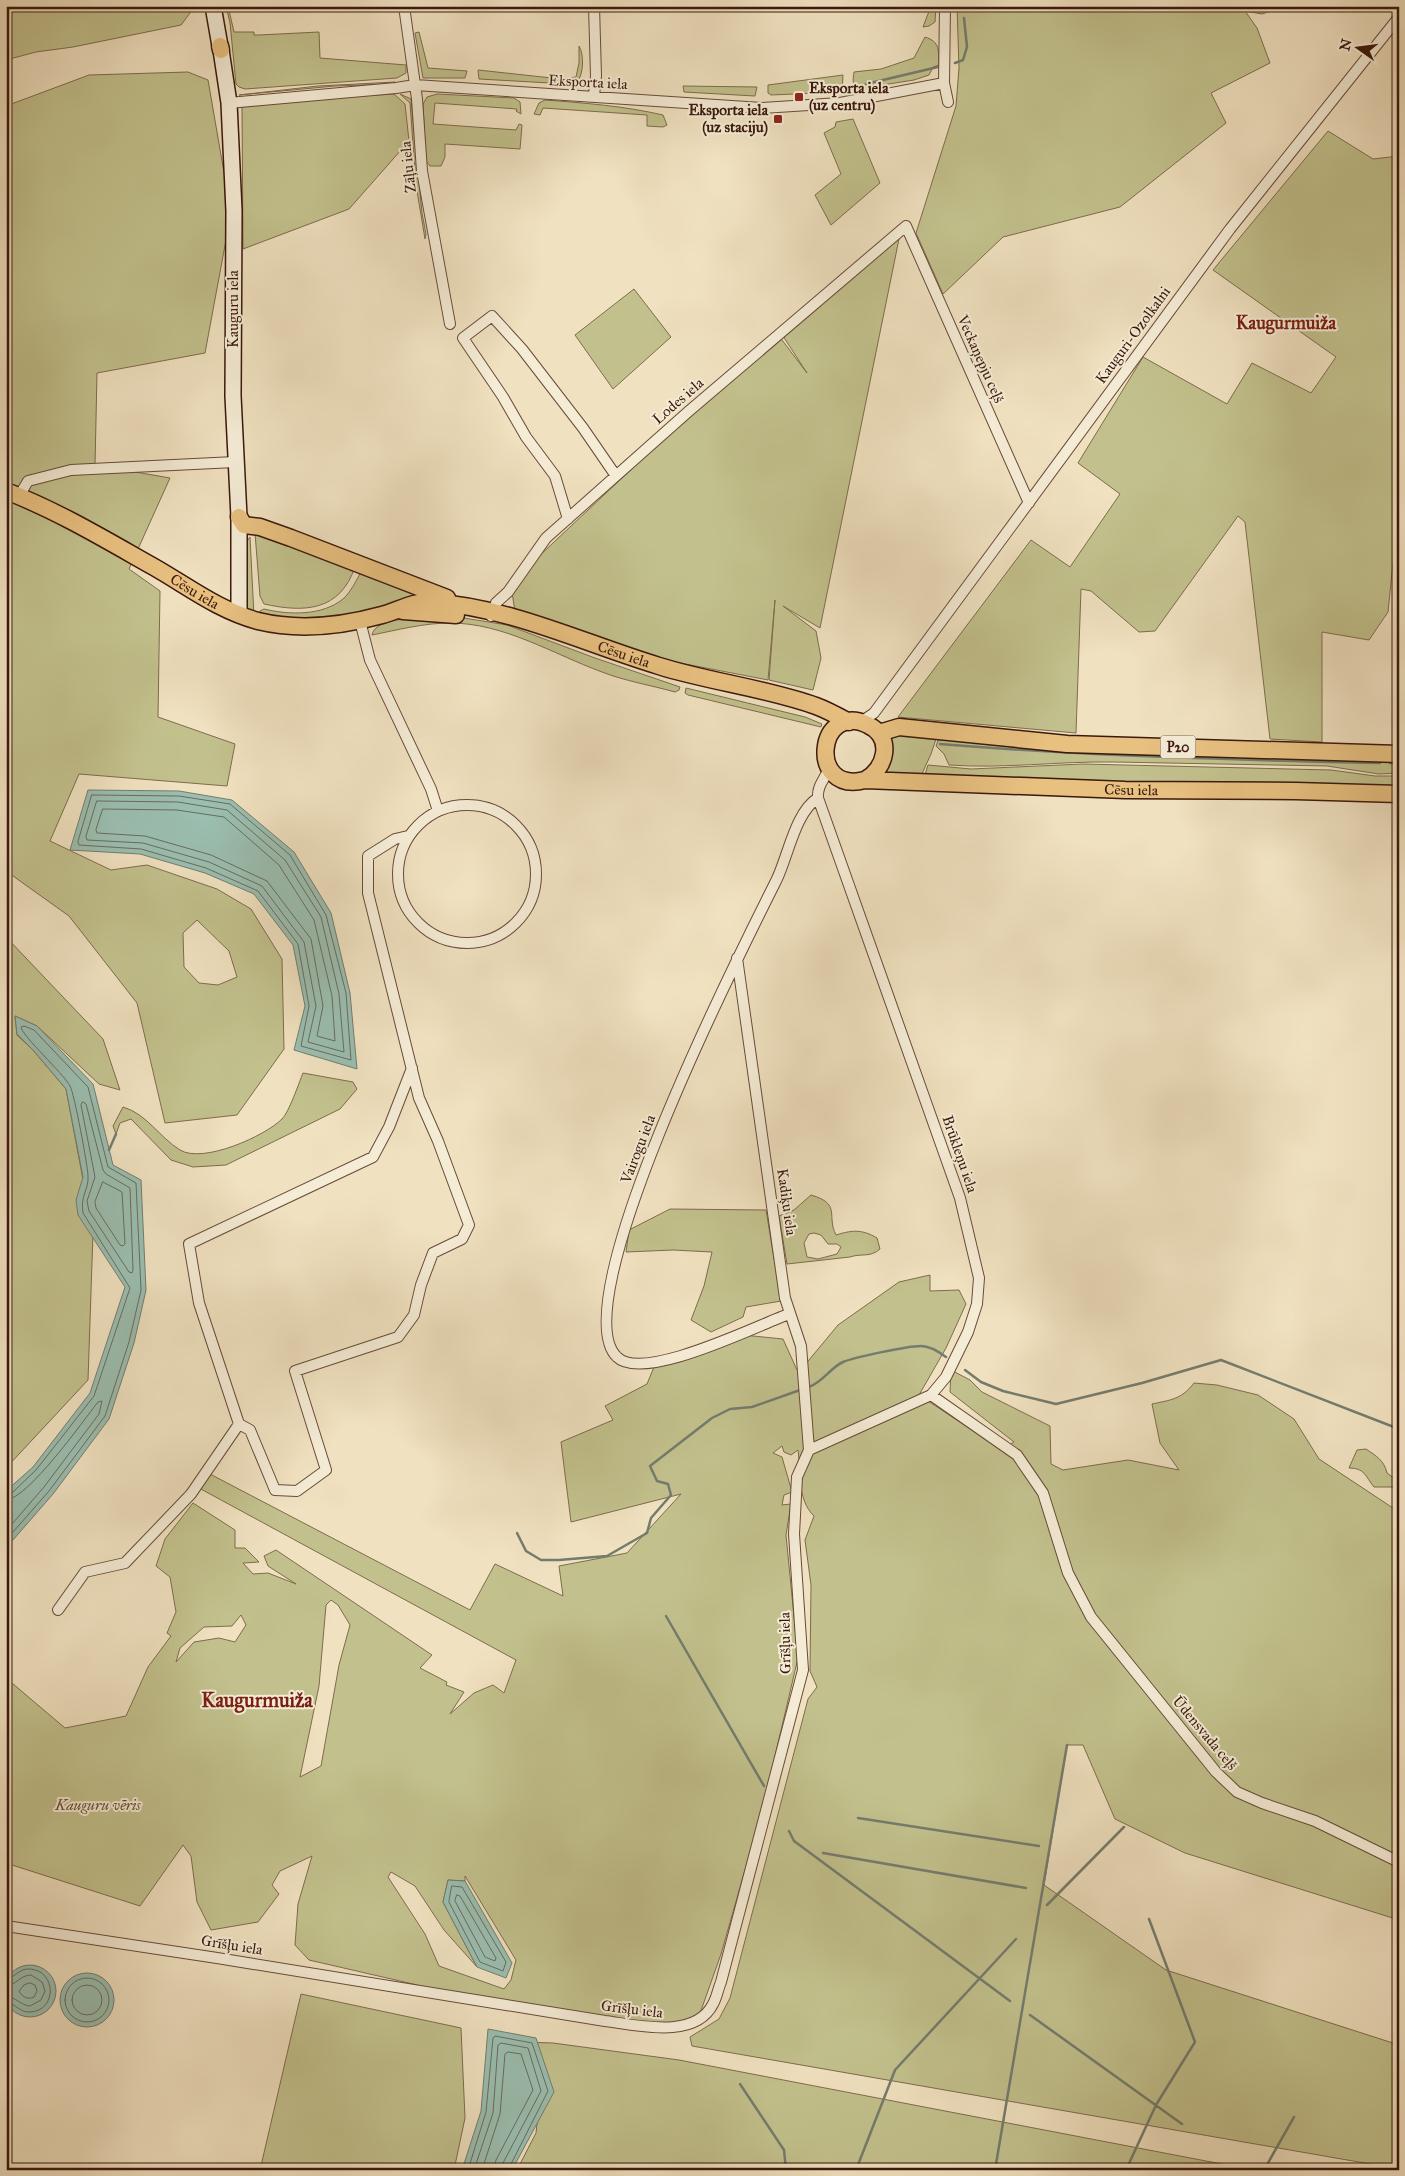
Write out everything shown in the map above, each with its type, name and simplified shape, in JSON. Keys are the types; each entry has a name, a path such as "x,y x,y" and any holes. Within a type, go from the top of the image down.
{"main road":[{"name":"Kauguru iela","path":"213,6 229,103 234,211 233,388 239,517 239,614"},
{"name":"Cēsu iela","path":"12,493 51,511 156,568 204,600 257,620 288,627 328,626 360,621 414,604 427,602 473,608 657,675 805,714 829,723 834,729"},
{"path":"239,517 244,525 260,527 291,538 473,608"},
{"name":"Cēsu iela","path":"398,610 492,615 558,631 679,672 817,706 866,726"},
{"path":"833,772 824,752 825,743 834,729 866,726 884,746 883,760 876,772 865,780"},
{"name":"P20","path":"866,726 899,727 1067,744 1399,754"},
{"name":"Cēsu iela","path":"833,772 850,781 1125,790 1399,794"}],"street":[{"name":"Zāļu iela","path":"404,6 415,85 422,171 450,324"},
{"path":"594,6 596,76 594,96"},
{"path":"945,6 944,83 948,102"},
{"name":"Kauguri-Ozolkalni","path":"866,726 878,714 900,676 1230,230 1399,17"},
{"name":"Eksporta iela","path":"229,103 415,85 762,108 840,103 944,83"},
{"name":"Veckaņepju ceļš","path":"906,226 1029,503"},
{"name":"Lodes iela","path":"492,615 497,602 508,592 546,538 689,411 906,226"},
{"path":"568,519 555,476 526,437 503,397 463,338 492,316 522,349 583,428 616,476"},
{"path":"12,493 28,481 72,470 235,462"},
{"path":"360,621 370,660 431,789 438,811"},
{"path":"818,796 820,783 833,772"},
{"name":"Vairogu iela","path":"789,1314 687,1355 657,1362 644,1364 624,1362 618,1359 609,1348 608,1307 618,1247 645,1170 681,1079 737,958 779,875 798,825 809,803 818,796"},
{"name":"Brūkleņu iela","path":"809,1450 931,1395 946,1377 968,1332 977,1304 979,1278 960,1198 818,796"},
{"path":"464,805 485,807 505,816 521,831 532,850 535,864 534,893 525,913 510,929 491,940 472,944 453,943 435,936 419,925 407,910 399,892 397,873 400,854 408,836 418,825 438,811 464,805"},
{"path":"408,836 395,839 368,856 368,893 412,1068 419,1098 438,1141 469,1224 462,1239 433,1253 421,1285 414,1315 398,1337 295,1371 326,1470 297,1490 276,1490 250,1430 239,1424 199,1303 189,1244 374,1157 412,1068"},
{"name":"Kadiķu iela","path":"737,958 789,1314 801,1346 809,1450"},
{"name":"Ūdensvada ceļš","path":"931,1395 1017,1455 1043,1493 1049,1507 1068,1574 1091,1617 1216,1772 1237,1791 1262,1803 1315,1821 1399,1862"},
{"path":"58,1610 86,1572 125,1563 191,1494 239,1424"},
{"name":"Grīšļu iela","path":"6,1926 243,1962 605,2021 669,2028 697,2021 713,2005 721,1982 803,1670 794,1534 797,1477 809,1450"}],"green space":[{"path":"6,6 192,6 193,9 181,25 73,47 36,52 6,60"},
{"path":"226,6 228,6 234,32 254,32 254,35 259,35 319,32 320,58 406,65 406,73 397,78 245,89 239,87 236,84 230,23"},
{"path":"931,6 936,6 935,22 923,27"},
{"path":"957,6 1286,6 1262,14 1245,11 1257,28 1270,63 1211,93 1226,123 1120,207 1003,237 943,294 916,233 956,106 959,68"},
{"path":"419,32 428,68 467,71 465,78 423,78 415,33"},
{"path":"925,37 934,42 938,48 939,65 933,67 929,75 914,80 857,89 855,87 853,81 854,72 881,69 914,58"},
{"path":"579,46 582,54 582,64 581,74 577,82 550,83 479,79 478,70 561,79 576,77 579,63"},
{"path":"188,72 208,80 231,213 205,353 97,373 95,465 170,478 129,569 160,591 158,717 235,744 227,786 79,774 50,841 111,870 147,865 217,889 251,909 282,959 284,1049 237,1115 165,1123 137,1003 69,916 6,871 6,106 89,75","holes":["197,920 229,951 237,977 218,985 199,983 184,967 183,933"]},
{"path":"843,75 842,92 771,95 768,93 768,85"},
{"path":"395,82 394,84 335,86 239,95 318,86"},
{"path":"683,86 757,87 755,96 684,92"},
{"path":"394,94 405,104 409,141 349,209 243,249 242,107 323,98"},
{"path":"400,94 411,99 425,239 416,185 410,103"},
{"path":"437,94 514,98 520,102 521,114 516,111 517,109 435,103 433,124 516,130 519,124 522,125 520,149 445,144 445,157 441,166 430,166 426,161 423,104 427,97"},
{"path":"545,100 634,109 663,115 667,125 663,127 647,126 647,115 543,108 540,115 534,114 539,103"},
{"path":"853,119 880,183 831,225 815,195 841,174 824,133 835,127 836,122"},
{"path":"1328,131 1373,159 1399,156 1399,543 1395,543 1388,612 1369,640 1322,632 1322,742 1270,739 1245,522 1238,516 1155,631 1139,632 1091,591 1081,589 1076,733 898,717 1031,540 1070,567 1120,494 1078,463 1143,357 1227,404 1252,363 1311,393 1336,357 1213,270"},
{"path":"900,234 820,628 783,606 816,631 821,658 813,690 769,680 775,600 768,680 639,655 515,612 512,592 537,558 720,386 779,336 807,373 781,333"},
{"path":"634,289 671,337 613,389 575,335"},
{"path":"255,533 355,567 340,593 319,605 307,608 293,608 264,604 260,596"},
{"path":"250,537 254,616 246,607 243,594 245,548"},
{"path":"362,570 428,595 333,618 299,621 259,617 260,611 264,609 305,613 335,605 349,593"},
{"path":"415,617 458,617 507,625 680,687 675,692 620,678 509,634 470,624 430,624 372,635 378,626"},
{"path":"686,688 805,717 822,724 821,727 688,695 685,693"},
{"path":"892,732 936,739 920,778 882,776 890,748"},
{"path":"939,738 1399,759 1399,773 1379,774 1327,766 1114,762 990,766 949,765 944,754 936,746"},
{"path":"1083,764 1331,770 1375,776 1399,776 1399,788 924,778 928,765 971,769"},
{"path":"6,937 103,1039 120,1090 99,1084 37,1026 15,1016 17,1035 33,1050 66,1089 93,1233 88,1380 6,1468"},
{"path":"303,1073 353,1082 357,1089 340,1109 226,1165 193,1167 171,1160 131,1119 120,1123 116,1134 113,1126 123,1107 146,1120 180,1150 190,1153 218,1151 262,1133 282,1119 291,1104"},
{"path":"811,1195 821,1199 827,1202 830,1207 836,1235 852,1231 867,1233 877,1238 880,1249 869,1254 787,1264 779,1216 794,1210","holes":["809,1234 821,1235 828,1244 837,1244 841,1247 837,1254 818,1259 807,1257 804,1243"]},
{"path":"670,1209 766,1210 781,1301 746,1307 743,1317 711,1332 691,1320 704,1286 712,1252 673,1250 626,1252 629,1230"},
{"name":"Kauguru vēris","path":"930,1275 930,1291 959,1290 966,1304 946,1348 919,1395 1002,1450 1014,1442 950,1392 951,1370 970,1380 982,1392 1050,1426 1051,1464 1063,1470 1128,1460 1179,1470 1160,1443 1152,1404 1180,1396 1194,1383 1217,1385 1258,1395 1294,1419 1319,1459 1399,1512 1399,1920 1185,1853 1115,1819 1083,1745 1067,1745 1044,1885 1166,1970 1399,2045 1399,2169 692,2046 690,2037 719,2019 730,1998 808,1699 817,1687 810,1671 811,1585 805,1540 814,1516 802,1494 798,1450 791,1455 784,1452 782,1446 773,1453 782,1457 792,1492 784,1495 782,1505 791,1504 786,1535 798,1658 763,1807 721,1954 698,2019 677,2025 626,2022 439,1990 309,1960 295,1945 298,1904 312,1856 280,1871 272,1885 279,1894 258,1922 211,1930 197,1902 191,1856 183,1845 140,1906 12,1865 6,1866 6,1678 65,1728 126,1716 148,1667 171,1636 167,1633 176,1612 170,1577 156,1566 165,1539 193,1503 235,1530 235,1548 245,1548 259,1562 243,1563 253,1574 268,1573 296,1584 268,1566 264,1556 276,1550 432,1655 420,1668 447,1682 446,1685 464,1692 450,1714 474,1693 493,1685 504,1693 516,1660 199,1488 208,1473 470,1610 495,1564 563,1596 559,1566 627,1553 681,1494 571,1522 561,1442 613,1420 605,1406 647,1384 654,1367 743,1335 783,1339 797,1370 804,1366 838,1325 899,1282","holes":["331,1600 338,1605 350,1625 339,1665 321,1766 300,1777 319,1686 326,1605","241,1615 246,1625 235,1642 219,1638 194,1642 176,1662 180,1648 204,1627 232,1626","391,1872 415,1886 444,1930 477,1967 443,1902 448,1880 465,1881 465,1876 516,1960 511,1980 504,1989 439,1966 425,1934 388,1877"]},
{"path":"1366,1449 1379,1459 1387,1473 1399,1482 1399,1494 1392,1487 1374,1487 1362,1471 1349,1468 1357,1450"},
{"path":"301,1994 461,2028 465,2118 454,2170 260,2170"},
{"path":"522,2042 553,2043 679,2060 1253,2170 517,2170 536,2133 539,2106"}],"water":[{"path":"88,790 179,791 232,800 294,852 331,913 350,993 357,1069 294,1050 305,1006 293,945 254,894 205,873 140,854 70,850"},
{"path":"15,1016 37,1026 93,1084 113,1165 141,1180 146,1290 134,1343 109,1419 53,1494 6,1548 6,1491 33,1467 90,1393 125,1287 78,1215 76,1200 83,1177 66,1089 17,1034"},
{"path":"448,1880 465,1881 512,1963 506,1978 477,1967 443,1902"},
{"path":"25,1965 35,1965 49,1972 56,1986 56,1996 49,2010 35,2017 25,2017 15,2013 8,2006 4,1996 4,1986 8,1976 15,1969"},
{"path":"87,1973 97,1975 106,1981 112,1990 114,2000 112,2010 106,2019 97,2025 87,2027 77,2025 68,2019 62,2010 60,2000 62,1990 68,1981 77,1975"},
{"path":"488,2029 536,2038 554,2092 512,2170 462,2170 481,2111"}],"waterway":[{"path":"955,63 963,60 967,47 964,18"},
{"path":"866,84 942,66"},
{"path":"940,744 1160,757 1380,763"},
{"path":"1390,763 1399,763"},
{"path":"109,1150 116,1134"},
{"path":"809,1387 843,1362 870,1355 921,1346 934,1349 946,1357"},
{"path":"965,1370 981,1382 1003,1391 1056,1404 1142,1383 1221,1360 1399,1429"},
{"path":"517,1533 526,1551 541,1560 607,1556 647,1533 651,1518 671,1495 668,1484 657,1481 650,1466 712,1418 730,1409 752,1407 800,1390"},
{"path":"666,1616 764,1786"},
{"path":"995,2170 1067,1745"},
{"path":"858,1818 1039,1846"},
{"path":"1047,1905 1124,1827"},
{"path":"789,1831 794,1841 1010,2001"},
{"path":"823,1853 1026,1888"},
{"path":"1126,2170 1156,2105 1195,2042 1149,1919"},
{"path":"856,2170 895,2070 1016,1939"},
{"path":"1030,2015 1182,2124"},
{"path":"740,2084 784,2150 786,2170"},
{"path":"1264,2170 1294,2117"}],"place":[{"name":"Eksporta iela (uz centru)","path":"799,97"},
{"name":"Eksporta iela (uz staciju)","path":"778,119"}],"district":[{"name":"Kaugurmuiža","path":"1286,323"},
{"name":"Kaugurmuiža","path":"257,1700"}]}
